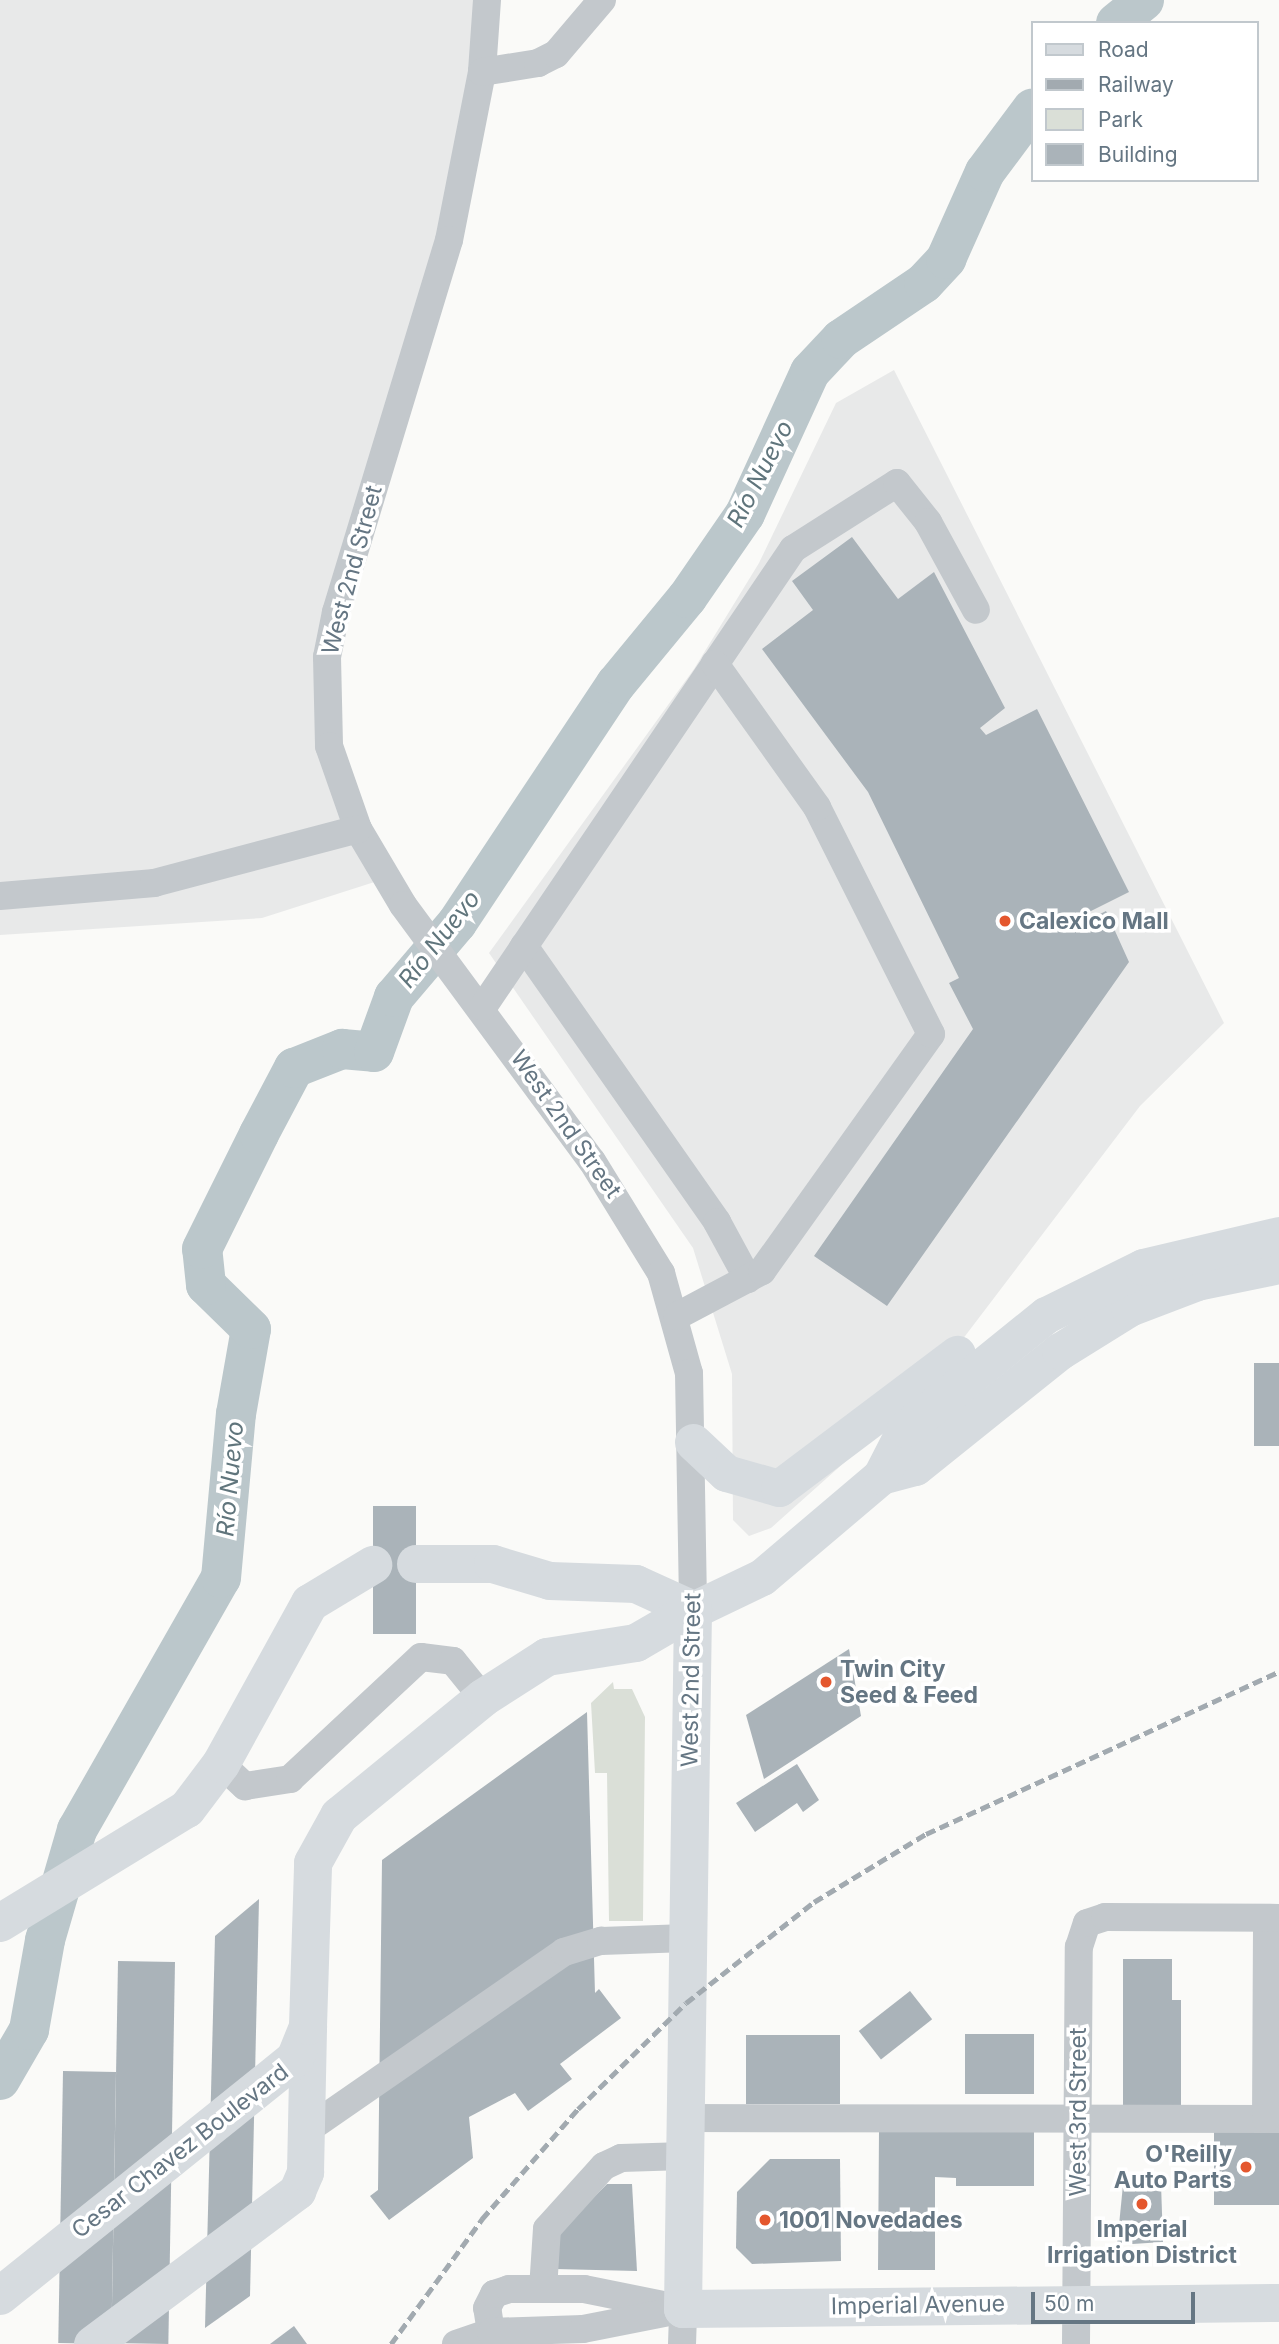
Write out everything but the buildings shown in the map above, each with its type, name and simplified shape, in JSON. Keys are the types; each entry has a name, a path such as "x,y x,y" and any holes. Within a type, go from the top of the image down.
{"highway":[{"path":"416,1564 493,1564 550,1581 636,1584 693,1610"},
{"path":"0,1923 187,1809 221,1764 310,1603 373,1565"},
{"name":"Cesar Chavez Boulevard","path":"0,2296 254,2095 295,2059 308,2026 309,1883 322,1838 339,1816 483,1698 547,1657 636,1643 693,1610"},
{"name":"West 2nd Street","path":"682,2327 693,1610"},
{"name":"Imperial Avenue","path":"682,2327 1076,2302 1279,2303"}],"main road":[{"path":"693,1442 745,1482 765,1488 791,1483 1032,1299 1155,1239 1279,1210"},
{"name":"Cesar Chavez Boulevard","path":"693,1610 762,1577 880,1476 905,1429 1046,1315 1143,1267 1279,1235"},
{"name":"Cesar Chavez Boulevard","path":"880,1476 915,1467 1060,1351 1129,1308 1197,1282 1279,1265"},
{"path":"92,2344 297,2191 305,2172 308,2026"}],"street":[{"name":"West 2nd Street","path":"487,0 482,72 449,240 327,657 329,746 358,830 403,905 483,1007 648,1245 677,1316 693,1442 693,1610"},
{"path":"482,72 538,63 555,54 602,0"},
{"path":"483,1007 793,549 887,485 908,489 976,610"},
{"path":"677,1316 748,1279 777,1252 931,1034 817,807 715,664"},
{"path":"0,895 154,883 358,830"},
{"path":"524,946 717,1222 748,1279"},
{"path":"221,1764 245,1786 290,1779 421,1657 453,1661 483,1698"},
{"name":"West 3rd Street","path":"1076,2344 1079,1947 1087,1923 1105,1917 1273,1918"},
{"path":"685,2118 1273,2119 1273,1918"},
{"path":"307,2130 564,1952 601,1941 687,1938"},
{"path":"543,2289 547,2229 604,2166 621,2158 685,2156"},
{"name":"Imperial Avenue","path":"491,2332 487,2308 494,2294 543,2289 584,2289 682,2327"},
{"name":"Imperial Avenue","path":"456,2344 491,2332 682,2327"}],"shaded area":[{"path":"0,0 487,0 482,72 325,696 387,878 262,918 0,935"},
{"name":"Calexico Mall","path":"894,370 1224,1023 1140,1106 921,1394 771,1528 749,1536 733,1520 732,1374 693,1248 489,953 694,669 759,563 836,403"}],"green space":[{"path":"613,1682 614,1689 632,1689 645,1717 643,1921 609,1921 607,1773 595,1773 591,1703"}],"waterway":[{"name":"Río Nuevo","path":"1118,21 1144,0"},
{"name":"Río Nuevo","path":"0,2080 29,2030 45,1940 77,1830 221,1578 236,1414 251,1329 206,1285 202,1249 259,1134 294,1068 342,1049 374,1052 394,997 457,923 616,684 687,598 745,514 810,372 841,339 924,283 946,259 985,172 1030,112"}],"railway":[{"path":"391,2344 482,2219 578,2109 686,2003 814,1902 926,1834 1279,1672"}],"place":[{"name":"Calexico Mall","path":"1005,921"},
{"name":"Twin City Seed & Feed","path":"826,1682"},
{"name":"O'Reilly Auto Parts","path":"1246,2167"},
{"name":"Imperial Irrigation District","path":"1142,2204"},
{"name":"1001 Novedades","path":"765,2220"}]}
